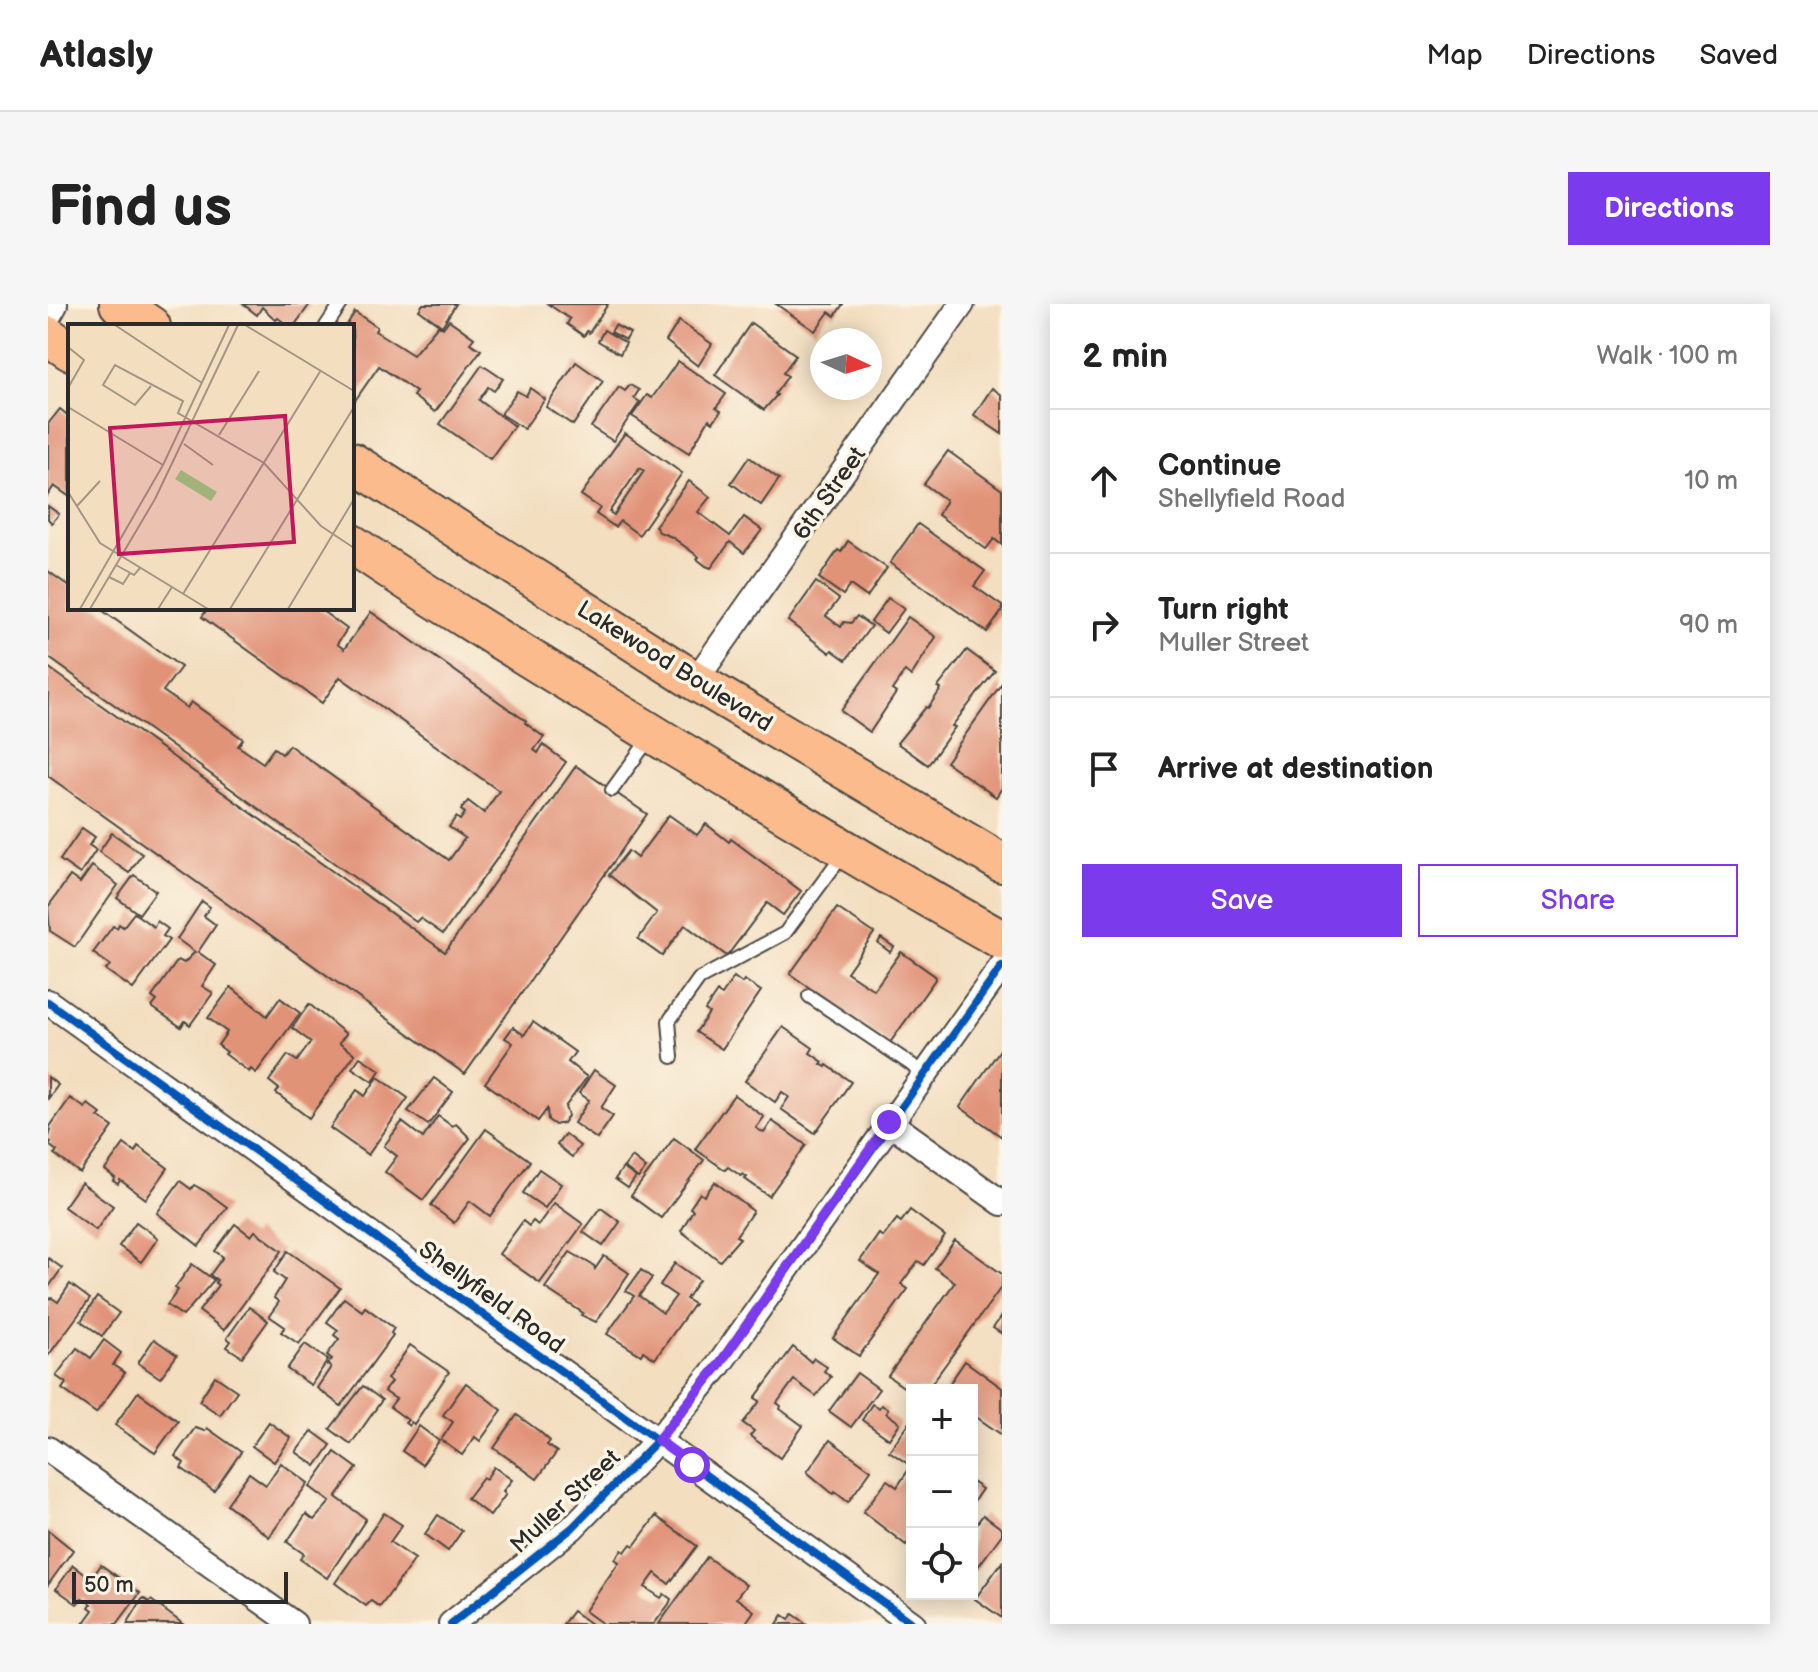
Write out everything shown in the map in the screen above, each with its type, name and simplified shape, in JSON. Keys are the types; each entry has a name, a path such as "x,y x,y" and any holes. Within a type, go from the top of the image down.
{"main road":[{"path":"119,304 148,324"},
{"path":"48,336 68,350"},
{"name":"Lakewood Boulevard","path":"354,463 695,681 1002,863"},
{"path":"354,545 443,606 845,851 1002,940"}],"street":[{"path":"48,311 52,304"},
{"name":"6th Street","path":"695,681 962,304"},
{"name":"Muller Street","path":"451,1624 572,1528 658,1440 718,1366 1002,966"},
{"name":"Shellyfield Road","path":"48,1002 913,1624"},
{"path":"889,1122 1002,1203"},
{"path":"48,1449 294,1624"}],"lane":[{"path":"327,324 341,304"},
{"path":"612,790 653,733"},
{"path":"672,1057 669,1021 699,979 785,933 845,851"},
{"path":"809,996 924,1073"}],"building":[{"path":"243,304 310,304 295,324 276,320 262,307 257,315"},
{"path":"423,304 456,304 442,326 419,310"},
{"path":"548,304 608,304 584,336 567,324 570,319"},
{"path":"776,304 843,304 835,316 829,312 817,328 811,328"},
{"path":"355,312 377,327 375,331 413,355 438,325 443,328 449,320 474,338 470,343 481,350 435,412 413,396 416,392 379,366 354,402 354,324 347,324"},
{"path":"679,321 712,344 698,366 666,341"},
{"path":"751,323 796,355 783,373 788,376 777,395 764,410 715,375"},
{"path":"615,325 630,333 626,340 611,332"},
{"path":"604,330 626,343 620,354 598,341"},
{"path":"678,361 726,394 716,408 721,411 713,422 709,419 689,453 632,416 647,395 652,398"},
{"path":"576,362 603,381 573,425 546,407"},
{"path":"482,365 503,379 494,391 488,387 479,400 514,426 490,459 440,424"},
{"path":"630,385 639,390 634,398 640,402 613,441 591,427 619,387 625,391"},
{"path":"530,388 545,399 524,429 501,414 517,391 526,396"},
{"path":"992,388 1002,395 1002,434 974,415"},
{"path":"60,409 68,415 68,496 54,486 48,495 48,424"},
{"path":"625,433 682,473 639,535 620,521 615,527 596,514 600,508 581,495","holes":["640,468 644,471 614,515 609,512"]},
{"path":"948,451 1002,490 1002,545 994,539 986,549 938,515 946,500 924,484"},
{"path":"749,457 779,479 761,505 731,483"},
{"path":"689,481 710,497 698,512 730,536 744,517 762,530 744,553 730,542 711,568 672,537 659,532 655,526"},
{"path":"48,506 59,514 52,523 48,519"},
{"path":"918,524 985,571 974,586 1002,606 1002,611 987,632 890,563"},
{"path":"848,541 887,568 867,597 850,585 843,595 819,578"},
{"path":"48,571 68,586 68,610 102,610 181,667 163,691 187,708 191,702 243,739 238,746 263,763 274,748 282,754 289,745 449,860 465,838 449,827 456,817 460,820 465,813 461,810 468,801 484,813 499,791 340,677 322,703 202,617 207,610 321,610 347,629 337,644 344,649 371,612 526,721 544,737 534,750 538,753 543,745 566,762 443,934 420,918 416,922 48,657"},
{"path":"816,582 839,599 826,616 841,627 844,622 851,623 857,616 871,626 846,660 832,650 830,653 788,621"},
{"path":"888,598 904,609 886,633 871,622"},
{"path":"908,617 936,637 911,676 905,671 892,690 896,693 870,732 841,711"},
{"path":"967,650 995,671 952,726 955,727 928,765 897,743 928,708 941,689 938,687"},
{"path":"48,667 445,952 576,766 647,814 465,1074 48,776"},
{"path":"1002,683 1002,788 996,797 946,762"},
{"path":"669,815 697,835 706,824 801,891 783,915 767,903 727,956 685,925 662,956 638,939 657,913 609,875 628,851 637,858"},
{"path":"82,828 95,837 89,845 96,850 80,874 60,860"},
{"path":"112,833 142,854 129,873 99,852"},
{"path":"92,866 118,885 75,947 50,931 48,907 70,876 80,883"},
{"path":"134,875 156,891 139,914 117,898"},
{"path":"202,901 210,907 204,916 216,925 198,952 216,965 202,986 213,993 190,1025 185,1021 181,1027 152,1007 157,1001 152,997 178,960 184,963 195,952 177,939"},
{"path":"837,908 874,933 847,972 874,990 901,952 936,978 889,1044 790,974"},
{"path":"134,913 154,927 157,921 168,929 163,936 169,940 133,989 106,970 110,965 93,953 113,926 117,928 119,924 123,927"},
{"path":"881,938 894,947 890,952 878,943"},
{"path":"734,977 761,991 722,1049 696,1032 709,1013 705,1010 717,992 722,995"},
{"path":"231,987 267,1016 280,998 300,1013 256,1073 251,1069 249,1072 225,1054 227,1052 218,1045 227,1032 208,1018"},
{"path":"309,1004 346,1034 339,1043 355,1054 309,1118 276,1093 279,1089 269,1081 288,1055 297,1061 311,1042 292,1028"},
{"path":"533,1022 575,1052 568,1062 587,1077 565,1107 568,1116 563,1123 555,1125 548,1120 547,1109 538,1121 485,1083 513,1043 505,1038 513,1027 524,1035"},
{"path":"783,1027 813,1048 810,1053 823,1062 821,1064 851,1082 815,1133 781,1109 789,1097 782,1092 775,1102 745,1081"},
{"path":"1002,1047 1002,1137 960,1107"},
{"path":"360,1057 380,1070 373,1082 352,1068"},
{"path":"594,1070 616,1085 601,1108 613,1116 597,1139 574,1123 589,1100 579,1093"},
{"path":"48,1077 58,1085 48,1099"},
{"path":"378,1077 408,1098 368,1155 330,1128 357,1090 365,1096"},
{"path":"434,1078 453,1092 428,1125 408,1111"},
{"path":"734,1095 764,1117 756,1128 764,1133 772,1121 806,1145 769,1196 745,1179 747,1177 743,1174 741,1176 728,1167 725,1170 695,1149"},
{"path":"70,1098 85,1108 88,1104 101,1114 98,1117 113,1127 80,1173 54,1154 57,1151 48,1140 49,1128"},
{"path":"438,1116 452,1126 456,1124 470,1138 423,1200 385,1172 397,1156 384,1146 402,1122 423,1138"},
{"path":"486,1129 530,1161 490,1216 470,1201 454,1223 431,1205"},
{"path":"565,1134 580,1146 572,1157 557,1145"},
{"path":"674,1138 704,1160 661,1218 631,1196"},
{"path":"124,1144 135,1152 138,1146 168,1168 146,1199 120,1180 118,1184 113,1181 115,1178 105,1170"},
{"path":"632,1157 646,1168 638,1178 624,1167"},
{"path":"623,1168 636,1177 628,1188 615,1179"},
{"path":"539,1169 561,1184 545,1208 523,1193"},
{"path":"180,1181 191,1189 194,1185 227,1207 199,1246 157,1213"},
{"path":"715,1182 753,1211 736,1236 740,1238 720,1261 681,1231 700,1193 704,1196"},
{"path":"81,1183 113,1206 96,1230 64,1207"},
{"path":"554,1203 583,1224 540,1283 499,1254 523,1221 529,1226 533,1221 538,1225"},
{"path":"601,1208 620,1222 603,1246 583,1232"},
{"path":"910,1210 945,1236 924,1265 918,1261 901,1284 908,1289 859,1356 833,1338 879,1274 860,1261 879,1234 883,1237 897,1219 901,1222"},
{"path":"136,1222 158,1238 141,1262 119,1246"},
{"path":"235,1224 251,1236 255,1231 282,1251 224,1330 199,1311 218,1285 210,1275 223,1257 215,1251"},
{"path":"955,1240 1002,1274 1002,1286 931,1384 906,1384 906,1389 888,1376 955,1282 935,1268"},
{"path":"288,1251 340,1288 299,1344 281,1332 285,1327 269,1316 279,1302 274,1298 285,1280 274,1272"},
{"path":"570,1252 595,1269 604,1256 629,1273 596,1322 581,1315 583,1313 545,1288"},
{"path":"48,1258 62,1268 48,1288"},
{"path":"675,1263 699,1280 686,1299 694,1304 655,1359 643,1351 641,1355 607,1334 634,1296 626,1291 641,1270 652,1278 639,1296 663,1313 676,1296 660,1285"},
{"path":"192,1264 214,1280 183,1316 167,1305"},
{"path":"70,1284 90,1299 48,1356 48,1299 58,1302"},
{"path":"97,1297 119,1313 102,1336 81,1321"},
{"path":"344,1298 362,1311 365,1307 394,1328 393,1335 341,1406 317,1388 331,1367 327,1365 332,1359 327,1355 339,1339 334,1335 338,1330 327,1322"},
{"path":"249,1307 268,1321 242,1357 227,1347 231,1341 227,1338"},
{"path":"1002,1316 1002,1334 993,1328"},
{"path":"154,1339 177,1355 160,1378 138,1363"},
{"path":"104,1340 121,1353 113,1365 125,1373 96,1413 62,1389 66,1383 56,1376 77,1348 91,1358"},
{"path":"305,1344 328,1360 311,1385 287,1369"},
{"path":"410,1345 449,1372 414,1424 411,1422 409,1426 405,1423 408,1420 390,1407 396,1399 384,1391 391,1382 387,1379"},
{"path":"793,1347 811,1362 814,1358 827,1367 824,1371 831,1377 816,1396 794,1380 777,1403 780,1409 803,1426 780,1458 750,1436 754,1431 743,1423 760,1401 755,1398"},
{"path":"965,1361 1002,1388 1002,1435 978,1418 978,1384 949,1384"},
{"path":"857,1373 879,1389 851,1427 829,1411"},
{"path":"215,1376 237,1391 220,1415 199,1401"},
{"path":"466,1383 502,1410 480,1441 475,1437 462,1455 441,1440 453,1422 443,1415"},
{"path":"363,1386 382,1400 351,1444 330,1429"},
{"path":"138,1392 178,1421 155,1453 115,1425"},
{"path":"872,1404 888,1409 886,1413 900,1423 889,1439 862,1420"},
{"path":"517,1415 550,1441 547,1445 557,1452 537,1479 494,1448"},
{"path":"269,1422 291,1438 274,1462 252,1446"},
{"path":"419,1426 439,1441 422,1465 402,1451"},
{"path":"906,1427 906,1463 889,1451"},
{"path":"195,1428 205,1431 207,1428 241,1452 214,1491 181,1468 184,1463 175,1456"},
{"path":"312,1431 331,1445 316,1466 296,1452"},
{"path":"830,1440 871,1470 848,1502 835,1492 833,1494 807,1472"},
{"path":"335,1452 357,1468 336,1497 366,1519 327,1578 300,1559 304,1554 287,1542 306,1514 314,1520 330,1502 310,1487"},
{"path":"281,1463 308,1483 269,1537 227,1504 249,1473 266,1485"},
{"path":"494,1467 512,1480 490,1516 467,1498"},
{"path":"906,1474 906,1545 863,1512 887,1480 897,1487"},
{"path":"384,1513 402,1525 390,1542 415,1559 380,1607 371,1601 366,1606 335,1583"},
{"path":"438,1515 462,1531 448,1551 425,1534"},
{"path":"983,1515 1002,1529 1002,1534 978,1567 978,1528"},
{"path":"656,1516 697,1546 669,1584 655,1573 645,1587 661,1598 664,1594 671,1599 669,1604 654,1624 603,1624 585,1611 619,1562 615,1559 622,1550 625,1552 631,1544 634,1546"},
{"path":"48,1530 73,1550 48,1585"},
{"path":"707,1557 746,1585 736,1598 754,1611 745,1624 659,1624"},
{"path":"1002,1562 1002,1618 976,1600"},
{"path":"73,1565 91,1579 101,1565 140,1593 117,1624 83,1624 93,1610 89,1607 91,1604 82,1598 77,1604 56,1589"},
{"path":"143,1598 149,1602 151,1600 183,1624 127,1624"},
{"path":"573,1611 591,1624 563,1624"},
{"path":"793,1614 807,1624 777,1624 783,1615 789,1619"}],"cycle path":[{"path":"451,1624 572,1528 658,1440 718,1366 1002,966"},
{"path":"48,1002 913,1624"}],"route":[{"path":"692,1465 658,1440 718,1366 889,1122"}]}
